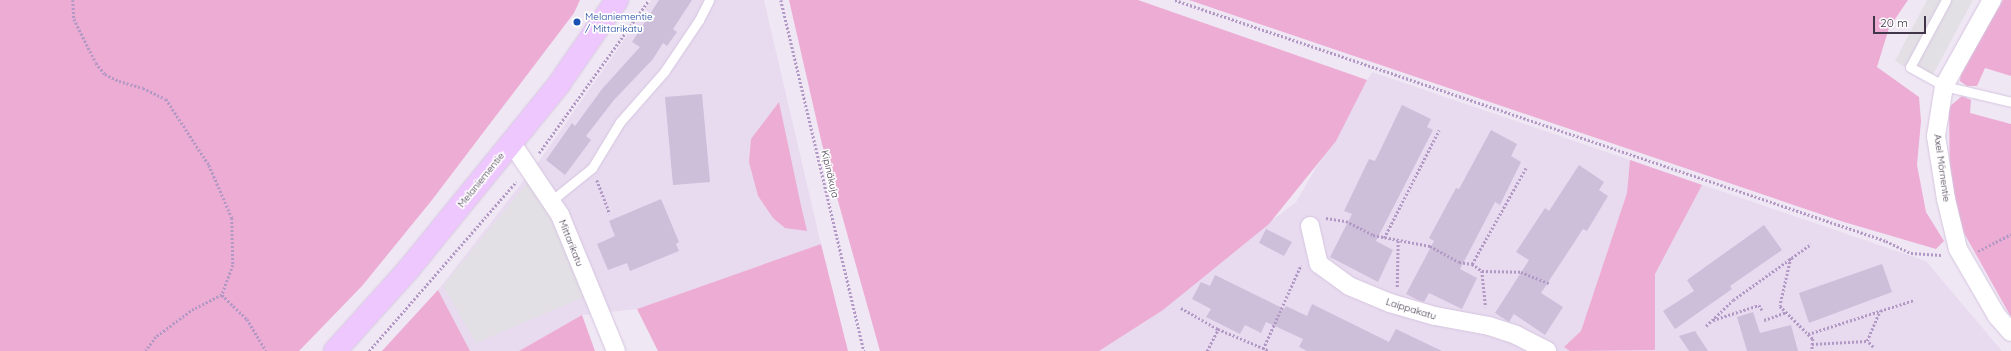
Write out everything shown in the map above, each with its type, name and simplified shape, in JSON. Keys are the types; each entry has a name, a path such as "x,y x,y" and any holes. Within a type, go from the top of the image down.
{"main road":[{"name":"Melaniementie","path":"335,351 408,270 559,84 617,0"}],"street":[{"name":"Axel Mörnentie","path":"1992,0 1944,86 1936,136 1946,200 1961,254 1997,316 2011,332"},
{"name":"Mittarikatu","path":"511,142 560,215 616,351"},
{"name":"Laippakatu","path":"1310,226 1319,264 1349,286 1396,305 1435,316 1489,326 1516,335 1547,351"}],"lane":[{"path":"551,201 592,168 620,122 664,72 699,20 709,0"},
{"path":"1946,0 1910,67 1944,86 2011,102"}],"path":[{"path":"73,0 74,19 96,63 105,74 119,82 143,88 166,99 209,165 232,218 233,265 222,296 194,309 156,337 146,351"},
{"name":"Kipinäkuja","path":"781,0 864,351"},
{"path":"1175,0 1864,234 1911,253 1938,256 1961,254 2011,234"},
{"path":"1384,238 1439,130"},
{"path":"1472,264 1527,166"},
{"path":"592,168 610,214"},
{"path":"1310,226 1326,218 1346,221 1373,235 1430,246 1459,262 1472,264 1482,271 1521,272 1550,284"},
{"path":"1396,305 1398,241"},
{"path":"1706,326 1733,300 1811,244"},
{"path":"1792,258 1780,306 1813,339 1812,351"},
{"path":"1264,349 1302,262"},
{"path":"1482,271 1489,326"},
{"path":"222,296 247,319 260,336 266,351"},
{"path":"1808,334 1914,300"},
{"path":"1712,320 1759,305 1762,310"},
{"path":"1181,308 1218,329 1270,351"},
{"path":"1867,341 1880,311"},
{"path":"1764,320 1787,312"},
{"path":"1207,351 1218,329"},
{"path":"1812,344 1867,341"},
{"path":"1867,341 1873,348"}],"shaded area":[{"path":"0,0 580,0 574,13 432,200 362,286 299,351 0,351"},
{"path":"652,0 764,0 821,244 637,309 582,315 519,351 382,351 438,290 539,161"},
{"path":"789,0 1138,0 1367,80 1336,141 1269,224 1163,310 1099,351 880,351 822,144"},
{"path":"1189,0 1908,0 1889,28 1877,67 1919,97 1921,121 1917,165 1926,212 1944,241 1936,249 1844,222"},
{"path":"1927,0 1973,0 1929,82 1895,61"},
{"path":"2003,0 2011,0 2011,76 1985,68 1977,86 1967,86 1960,81 1961,70"},
{"path":"1372,72 1926,261 2002,351 1099,351 1296,202"},
{"path":"1962,96 1971,100 1970,113 2011,124 2011,317 1964,233 1950,185 1949,107"},
{"path":"779,102 807,231 785,228 773,218 758,196 749,162 751,139"},
{"path":"1630,160 1702,185 1655,274 1655,350 1570,351 1564,347 1581,331 1627,193"},
{"path":"529,181 548,212 584,297 476,343 443,286"},
{"path":"821,244 848,351 658,351 637,309"},
{"path":"438,290 470,351 382,351"},
{"path":"582,315 595,351 519,351"}],"building":[{"path":"659,0 692,0 673,29 677,32 667,46 663,43 653,59 614,100 586,136 591,140 565,175 546,160 572,123 575,126 602,89 640,47 632,42"},
{"path":"702,94 710,182 673,185 665,97"},
{"path":"1402,105 1431,119 1427,127 1433,130 1376,241 1393,250 1378,282 1330,257 1352,214 1344,211 1369,159 1375,161"},
{"path":"1491,130 1517,144 1511,156 1521,162 1500,205 1495,202 1460,269 1477,278 1462,309 1429,293 1424,302 1418,300 1406,294 1434,241 1429,238 1456,188 1459,189"},
{"path":"1579,165 1604,182 1599,190 1608,196 1587,231 1583,229 1541,293 1563,307 1545,335 1514,314 1509,322 1495,313 1529,260 1516,252 1545,208 1549,211"},
{"path":"661,199 679,242 676,244 679,251 630,271 627,263 608,270 597,244 615,236 609,221"},
{"path":"1764,225 1782,250 1730,286 1732,289 1675,329 1663,311 1694,291 1687,280"},
{"path":"1266,229 1292,242 1284,256 1259,243"},
{"path":"1882,264 1892,292 1809,323 1799,293"},
{"path":"1215,275 1284,309 1286,306 1307,316 1312,304 1389,342 1396,329 1442,351 1307,351 1299,347 1303,339 1266,322 1261,333 1245,325 1240,334 1206,317 1211,309 1192,299 1201,282 1210,286"},
{"path":"1753,312 1760,333 1791,325 1798,351 1747,351 1737,317"},
{"path":"1695,331 1708,351 1689,351 1679,336"}],"place":[{"name":"Melaniementie / Mittarikatu","path":"577,22"}]}
